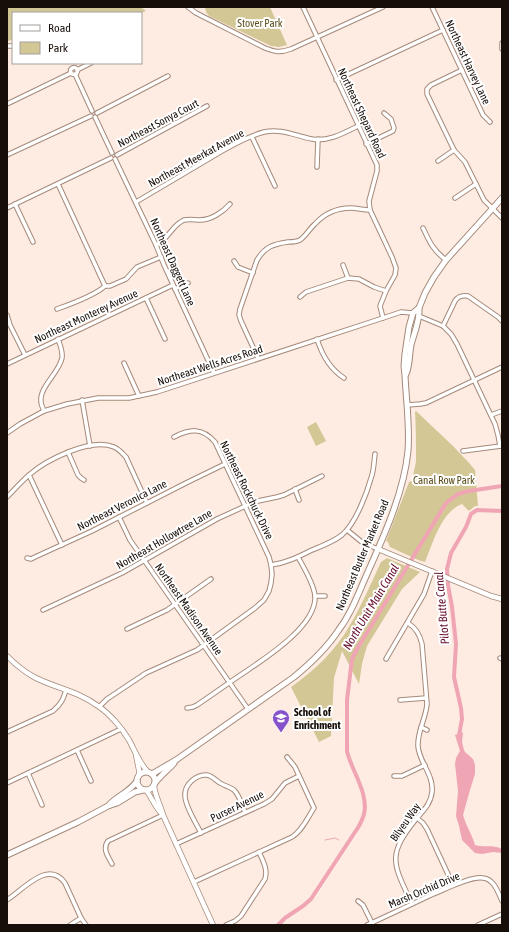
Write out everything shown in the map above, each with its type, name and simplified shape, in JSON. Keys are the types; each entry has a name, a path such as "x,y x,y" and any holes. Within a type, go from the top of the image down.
{"main road":[{"name":"Northeast Butler Market Road","path":"150,773 158,772 176,760 288,681 316,657 339,630 352,608 378,549 395,506 406,470 409,440 406,372 411,344 419,316 419,308 428,288 446,260 502,198"},
{"name":"Northeast Butler Market Road","path":"406,372 404,366 409,327 413,313 419,308"},
{"name":"Northeast Butler Market Road","path":"155,784 176,760"},
{"path":"7,854 78,822 108,806 117,803 135,792 150,789 155,784 154,777 150,773 143,773 139,776 132,788 108,806"},
{"path":"137,781 139,787 145,790"}],"street":[{"path":"188,7 196,13 265,48 276,52 284,52 383,7"},
{"name":"Northeast Shepard Road","path":"302,7 377,165 377,171 369,201 370,210"},
{"name":"Northeast Harvey Lane","path":"432,7 483,115 490,122"},
{"path":"336,80 443,30"},
{"path":"502,43 502,49"},
{"path":"70,64 72,68 70,71 92,111 91,112 112,153 111,155 113,158"},
{"path":"7,104 73,74 77,72 77,70 89,64"},
{"path":"72,68 76,68 77,70"},
{"path":"462,70 431,85 427,89 427,94 454,150 465,162 484,200 502,218"},
{"path":"7,155 97,115 97,113 168,76"},
{"name":"Northeast Sonya Court","path":"117,155 207,106"},
{"path":"92,111 97,113"},
{"path":"366,144 393,131 394,128 391,119 384,113"},
{"name":"Northeast Meerkat Avenue","path":"136,202 227,148 266,132 283,131 312,139 318,139 334,137 358,126"},
{"path":"252,137 275,186"},
{"path":"317,167 318,139"},
{"path":"438,161 454,150"},
{"path":"7,208 113,158 117,158 117,155 112,153"},
{"name":"Northeast Daggett Lane","path":"113,158 136,202 214,373"},
{"path":"58,184 105,286"},
{"path":"455,198 476,184"},
{"path":"14,204 32,242"},
{"path":"156,245 166,237 176,225 183,221 189,219 206,219 224,211 230,204"},
{"path":"258,358 241,321 240,315 240,309 258,260 268,247 298,241 321,218 328,213 340,209 351,208 370,210 392,257 396,268 395,276 386,291 380,306 383,318"},
{"path":"423,228 433,249 446,260"},
{"path":"57,310 95,293 105,286 110,286 126,279 133,270 161,257"},
{"path":"234,261 238,266 253,273"},
{"path":"343,265 348,278"},
{"path":"300,297 306,292 348,278 359,279 386,291"},
{"name":"Northeast Monterey Avenue","path":"7,364 146,298 188,283"},
{"path":"443,326 456,299 462,296 468,296 502,321"},
{"path":"146,298 166,339"},
{"name":"Northeast Wells Acres Road","path":"7,433 44,411 67,404 98,398 129,398 157,392 401,312 413,313"},
{"path":"413,313 443,326 451,334 491,415 501,446 463,452"},
{"path":"7,315 24,355"},
{"path":"44,411 40,402 42,392 57,369 62,358 58,339"},
{"path":"317,339 325,359 336,373 344,378"},
{"path":"124,363 139,396"},
{"path":"407,405 426,403 502,367"},
{"path":"82,400 90,446"},
{"path":"491,415 502,411"},
{"name":"Northeast Rockchuck Drive","path":"174,437 192,431 204,433 214,442 269,557 271,565"},
{"path":"7,498 29,475 47,462 68,452 90,446 108,445 115,447 121,452 129,464 147,503"},
{"path":"68,452 78,475 84,480"},
{"path":"100,706 146,673 189,654 255,608 264,600 269,591 272,574 271,565 282,563 298,557 335,540 347,530 353,522 366,492 372,474 376,454"},
{"name":"Northeast Veronica Lane","path":"27,558 31,559 92,531 225,464"},
{"path":"29,475 62,545"},
{"name":"Northeast Hollowtree Lane","path":"43,610 110,580 211,522 258,501 277,497 322,476"},
{"path":"295,489 299,500"},
{"name":"Northeast Madison Avenue","path":"119,517 130,540 248,709"},
{"path":"347,530 362,543 491,596 502,599"},
{"path":"187,708 197,705 277,650 297,631 310,615 314,605 315,596 311,583 298,557"},
{"path":"386,659 424,594 432,571"},
{"path":"127,629 161,613 211,579"},
{"path":"315,596 325,596"},
{"name":"Bilyeu Way","path":"408,623 417,631 422,644 426,710 418,737 418,745 419,753 432,781 430,801 400,842 396,850 396,867 412,904"},
{"path":"7,656 22,670 34,677 80,694 100,706 121,729 136,755 150,773"},
{"path":"7,731 53,711 63,700 66,690"},
{"path":"400,700 426,698"},
{"path":"421,727 428,730"},
{"path":"7,783 121,729"},
{"path":"77,750 92,781"},
{"path":"136,755 139,776"},
{"path":"194,882 295,835 299,830 314,808 295,767 287,757"},
{"path":"394,776 402,776 425,765"},
{"path":"28,773 42,804"},
{"path":"201,833 186,803 184,794 187,786 198,777 210,776 236,792 245,812"},
{"name":"Purser Avenue","path":"176,844 269,801 285,783 299,776"},
{"path":"155,784 155,794 163,815 214,925"},
{"path":"145,790 151,796 157,808 163,815"},
{"path":"112,864 105,850 108,841 163,815"},
{"path":"417,818 427,829 453,885"},
{"path":"226,925 236,921 241,916 265,879 266,868 259,852"},
{"path":"7,900 36,879 52,874 62,878 86,925"},
{"name":"Marsh Orchid Drive","path":"367,925 373,924 453,885 476,879 484,878 489,880 493,884 502,901"},
{"path":"358,901 363,905 373,924"},
{"path":"478,925 502,914"},
{"path":"70,925 82,918"}],"green space":[{"path":"7,7 141,7 146,11 142,13 12,12 12,40 7,41"},
{"name":"Stover Park","path":"205,7 270,7 287,45 279,47 271,46 209,16"},
{"name":"Canal Row Park","path":"416,411 453,446 475,470 478,506 475,506 469,511 462,504 448,514 435,537 425,562 390,547 386,541 409,482 414,479 413,474 416,460"},
{"path":"316,422 326,441 316,446 307,427"},
{"path":"387,558 420,572 402,589 367,646 359,684 342,651 334,678 331,736 319,742 291,687 316,667 338,643 358,610 381,562"}],"shaded area":[{"path":"463,732 462,742 464,750 473,759 475,765 475,774 463,815 464,819 475,845 492,846 502,849 502,853 475,853 462,840 456,816 458,791 455,764 456,758 460,751 455,735"}],"waterway":[{"name":"North Unit Main Canal","path":"278,925 311,899 364,816 365,806 362,790 347,751 347,700 352,659 357,649 446,503 458,494 502,486"},
{"name":"Pilot Butte Canal","path":"459,738 462,719 454,677 456,644 447,569 451,553 466,527 471,514 477,510 502,511"},
{"path":"325,840 335,838 339,840"}],"place":[{"name":"School of Enrichment","path":"281,733"}]}
